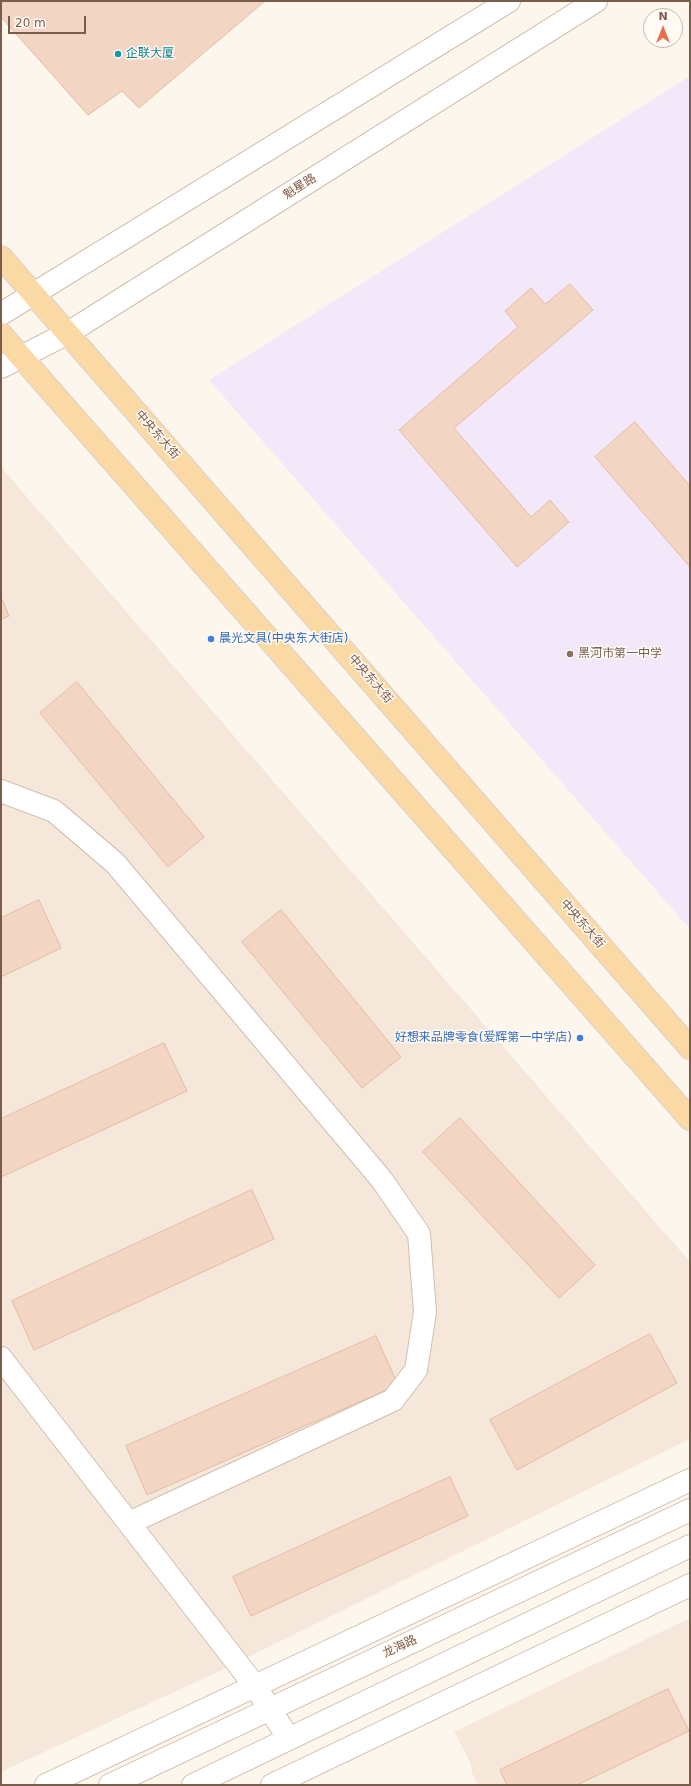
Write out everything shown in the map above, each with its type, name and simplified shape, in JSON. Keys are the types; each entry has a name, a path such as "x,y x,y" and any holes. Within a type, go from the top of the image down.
{"main road":[{"name":"中央东大街","path":"1,257 690,1048"},
{"path":"1,334 690,1119"}],"street":[{"path":"1,314 509,1"},
{"name":"魁星路","path":"1,367 68,333 596,1"},
{"path":"1,791 54,811 115,863 382,1180 419,1234 425,1312 416,1370 393,1400 129,1523"},
{"path":"1,1358 255,1686 289,1739"},
{"path":"46,1785 690,1480"},
{"name":"龙海路","path":"110,1785 690,1510"},
{"path":"193,1785 690,1546"},
{"path":"272,1785 690,1585"}],"shaded area":[{"name":"黑河市第一中学","path":"690,76 690,929 209,380"},
{"path":"1,467 690,1262 690,1439 222,1670 1,1772"},
{"path":"690,1618 690,1785 478,1785 472,1773 471,1763 454,1732"}],"building":[{"name":"企联大厦","path":"1,1 265,1 139,108 122,91 88,115 1,17"},
{"path":"570,284 593,310 454,428 531,517 550,500 569,522 517,567 399,430 518,327 505,311 531,288 545,304"},
{"path":"635,422 690,486 690,567 595,457"},
{"path":"1,597 9,616 1,619"},
{"path":"77,682 204,837 168,867 40,713"},
{"path":"39,900 61,948 1,977 1,918"},
{"path":"281,910 401,1057 362,1088 242,942"},
{"path":"164,1043 187,1091 1,1177 1,1119"},
{"path":"460,1118 595,1265 559,1298 423,1152"},
{"path":"252,1190 274,1239 34,1350 12,1301"},
{"path":"650,1334 677,1383 517,1470 490,1420"},
{"path":"376,1336 398,1385 147,1495 126,1446"},
{"path":"450,1477 468,1516 251,1616 233,1577"},
{"path":"668,1689 689,1731 577,1785 507,1785 500,1770"}],"place":[{"name":"企联大厦","path":"118,54"},
{"name":"晨光文具(中央东大街店)","path":"211,639"},
{"name":"黑河市第一中学","path":"570,654"},
{"name":"好想来品牌零食(爱辉第一中学店)","path":"580,1038"}]}
